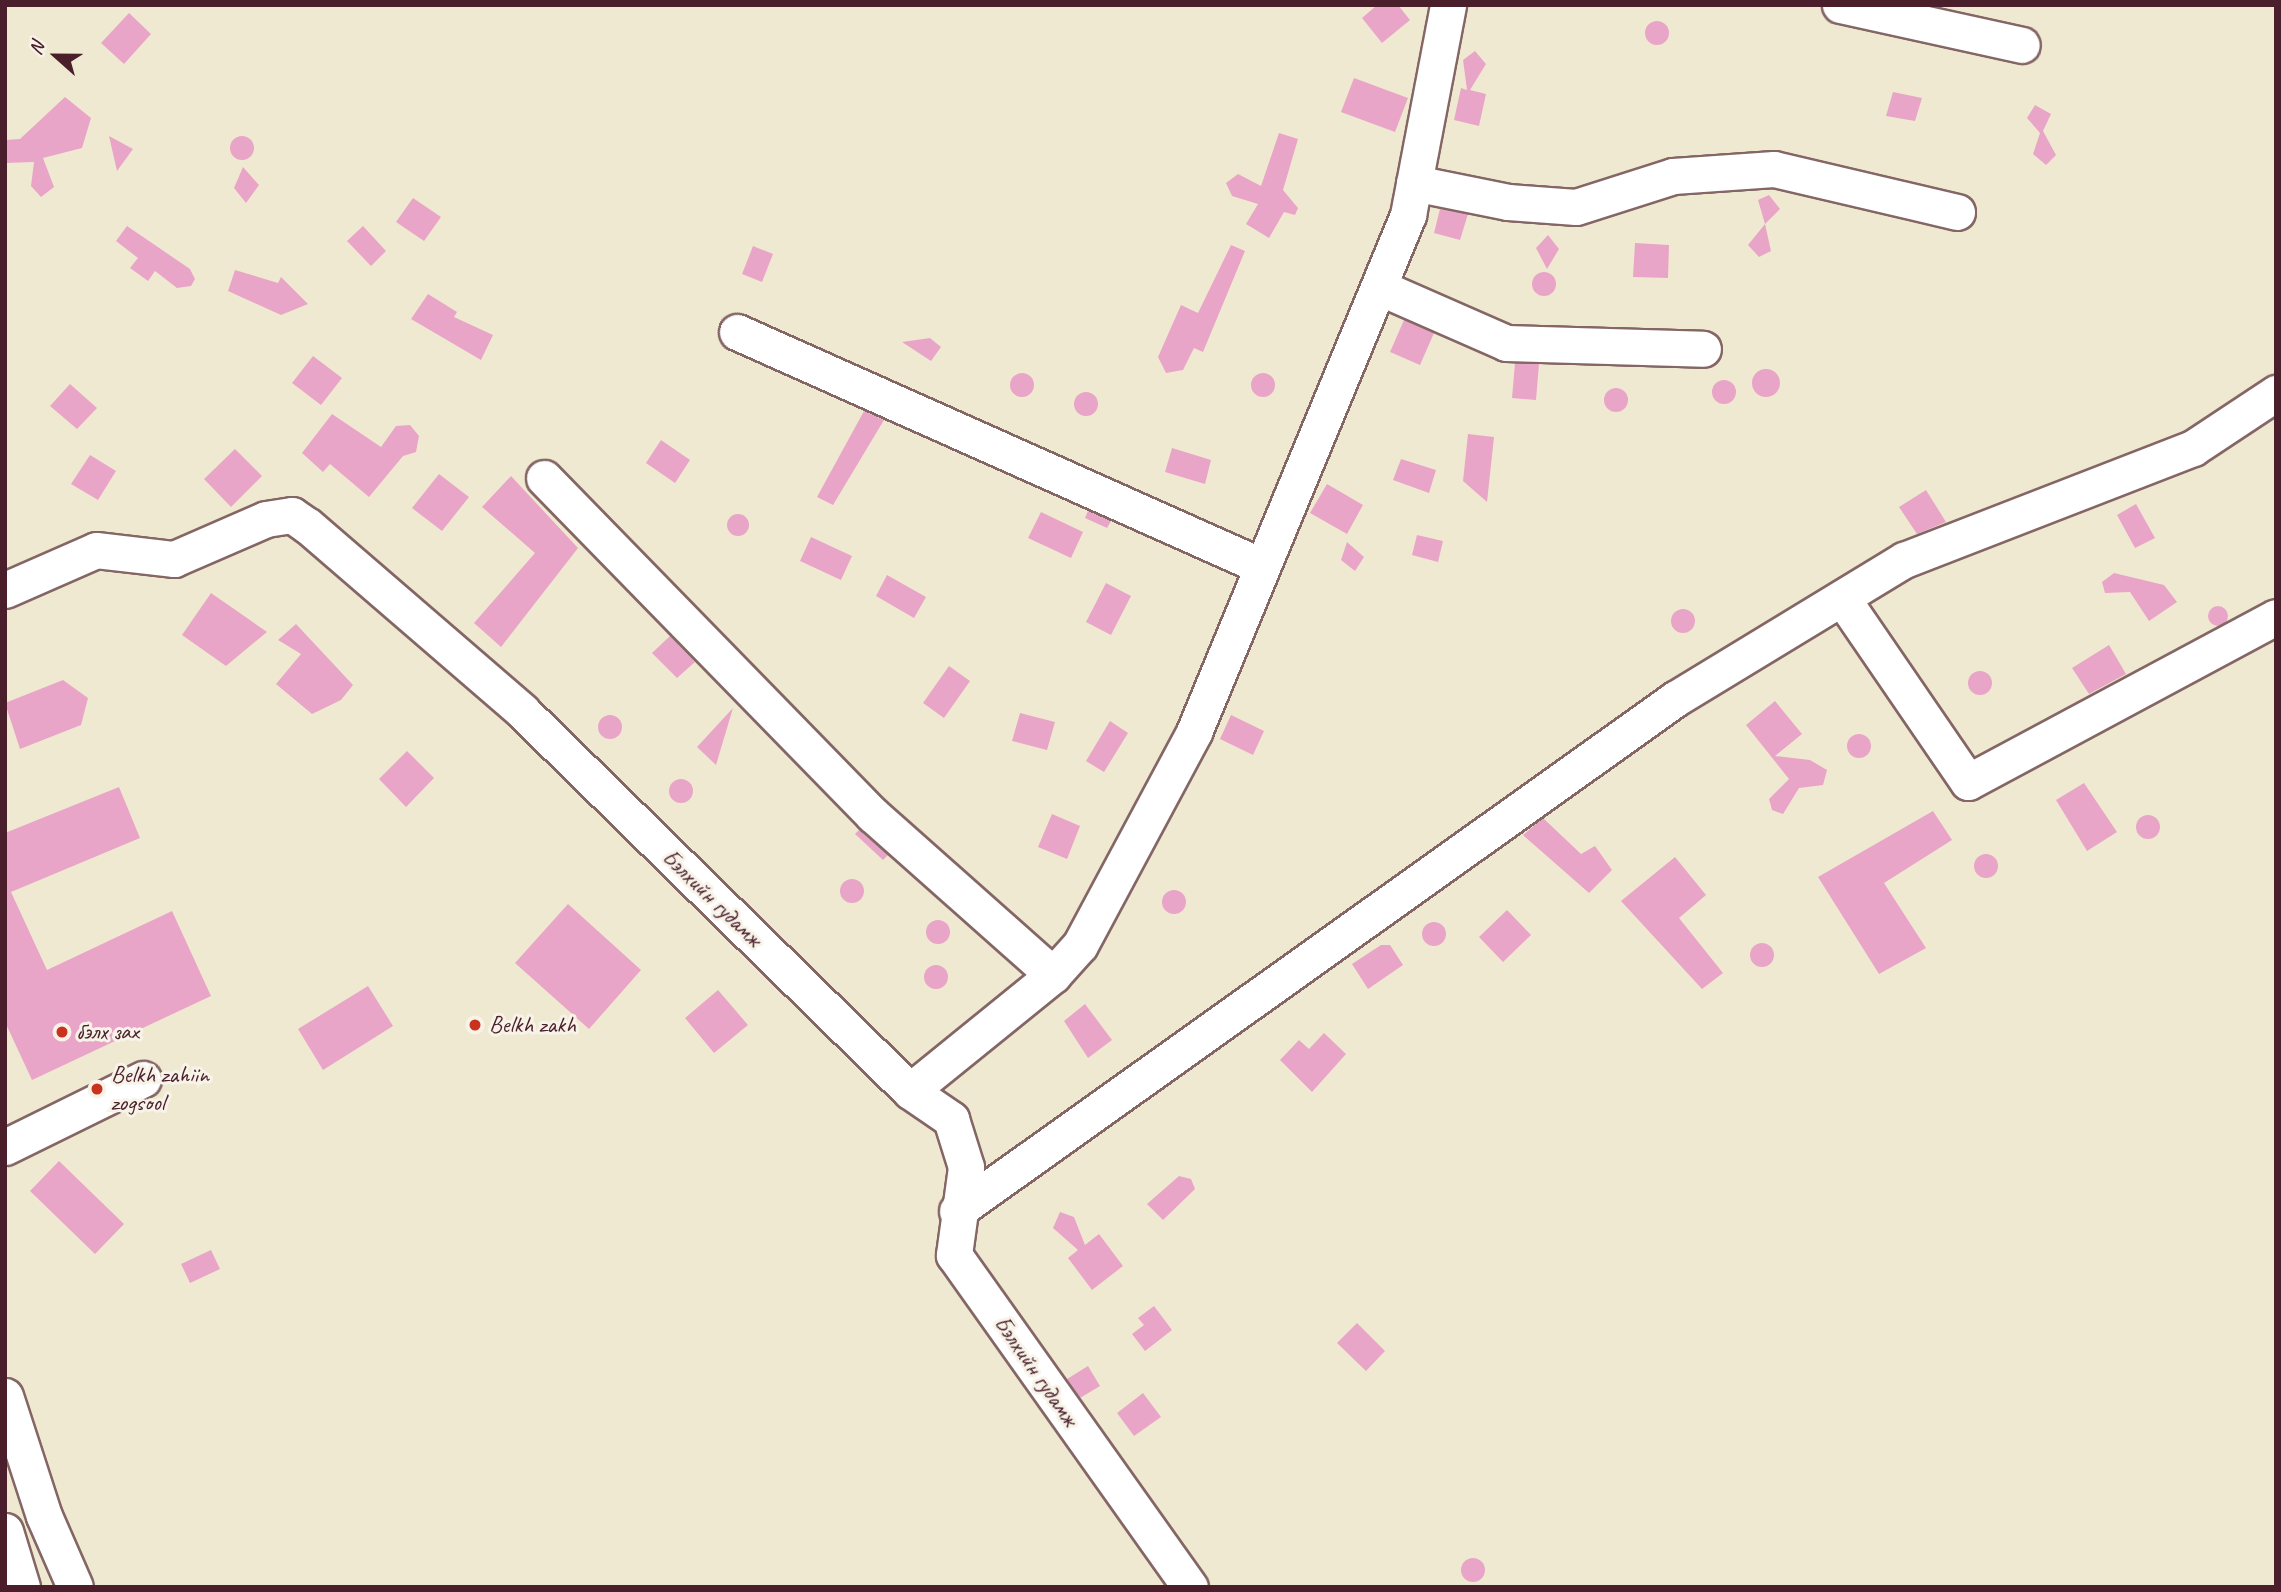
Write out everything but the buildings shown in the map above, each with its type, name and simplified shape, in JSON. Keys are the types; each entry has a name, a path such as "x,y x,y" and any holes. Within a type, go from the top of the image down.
{"street":[{"path":"909,1091 1053,975 1080,945 1194,732 1259,565 1381,288 1414,183 1448,5"},
{"path":"1840,5 2022,45"},
{"path":"1414,183 1508,202 1576,207 1673,176 1774,169 1957,212"},
{"path":"1381,288 1506,343 1703,349"},
{"path":"737,332 1259,565"},
{"path":"957,1211 1675,699 1904,560 2193,448 2276,393"},
{"path":"544,478 873,815 1053,975"},
{"name":"Бэлхийн гудамж","path":"5,590 96,550 174,559 292,515 522,711 909,1091 951,1119 963,1142 966,1167 957,1211 954,1255 1190,1587"},
{"path":"1842,598 1968,782 2276,617"},
{"path":"5,1147 143,1079"},
{"path":"5,1396 44,1516 75,1587"},
{"path":"5,1531 22,1587"}],"place":[{"name":"Belkh zakh","path":"475,1025"},
{"name":"бэлх зах","path":"62,1032"},
{"name":"Belkh zahiin zogsool","path":"97,1089"}]}
